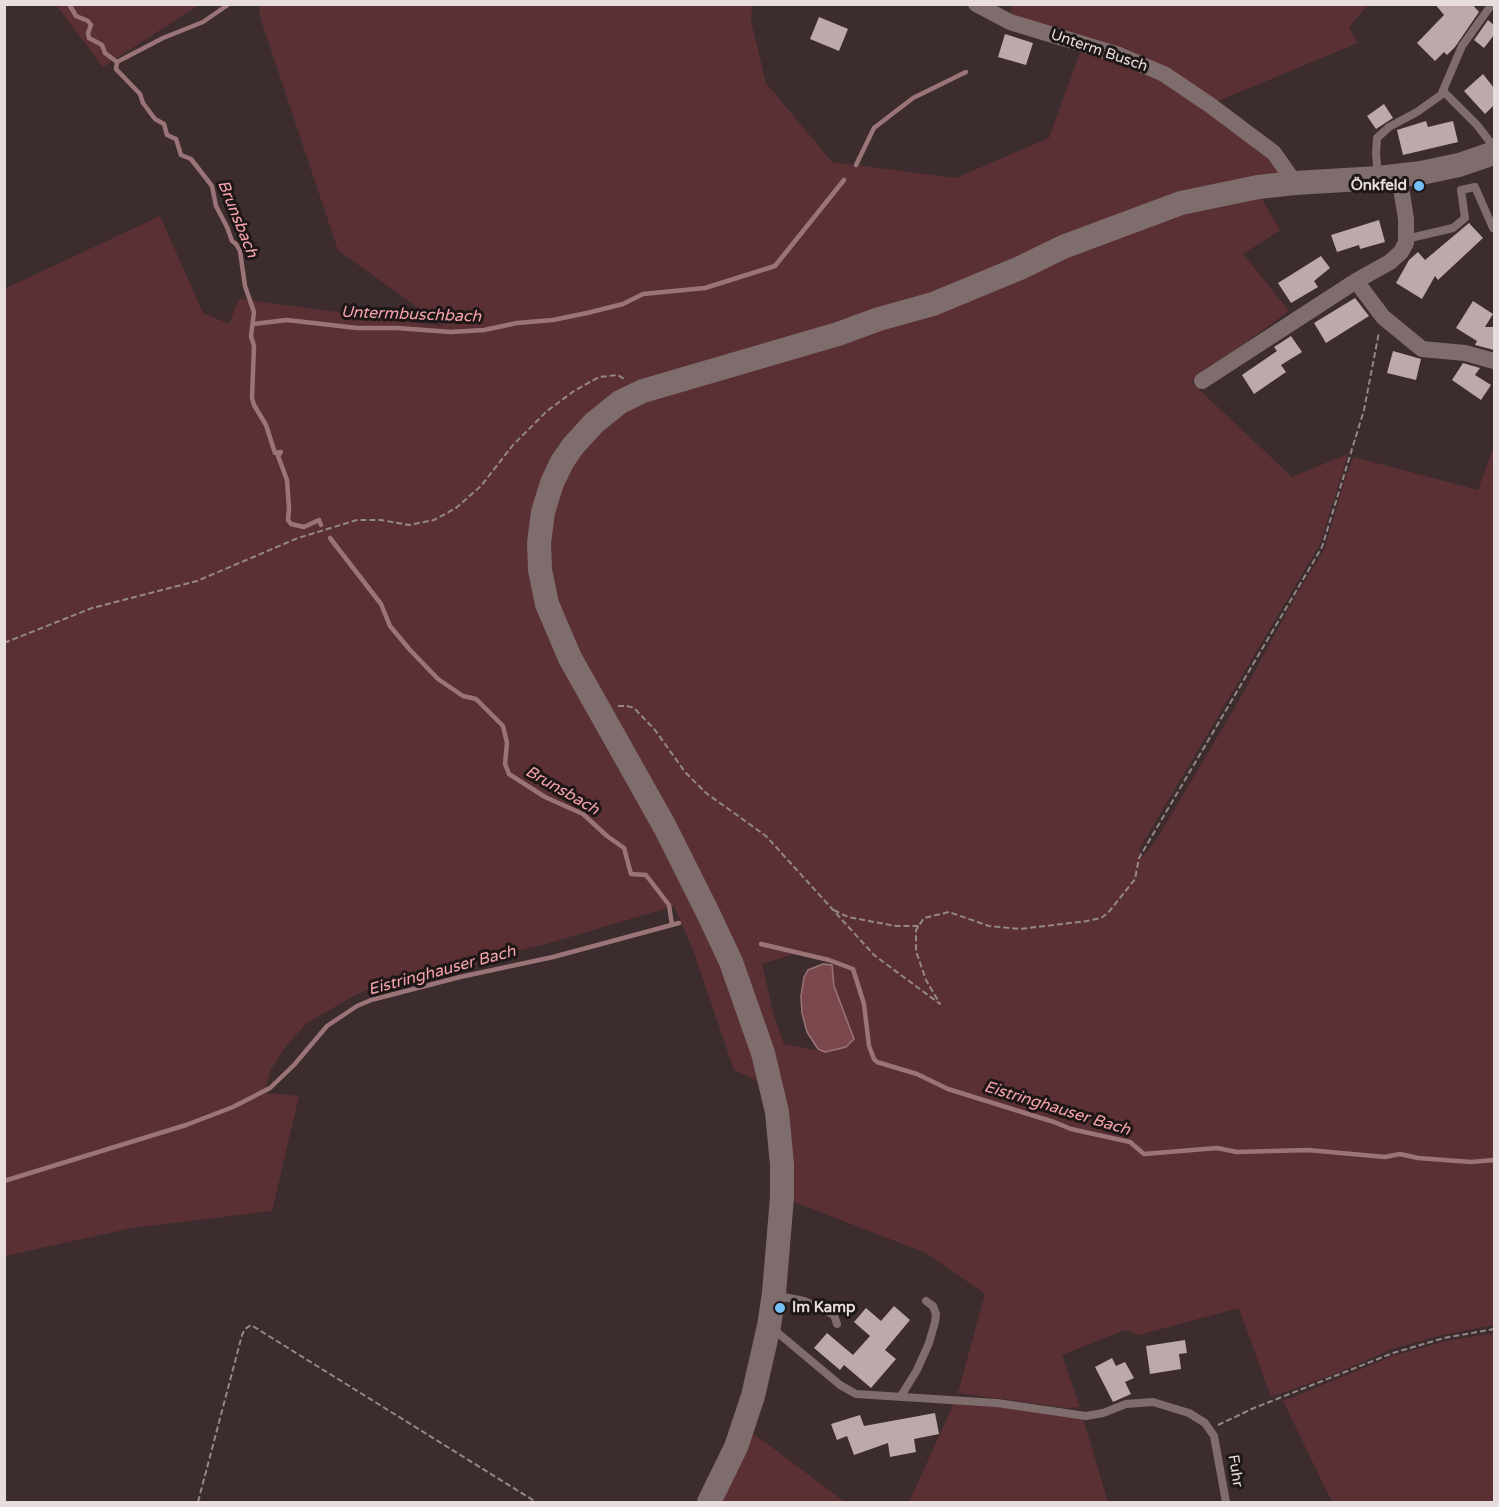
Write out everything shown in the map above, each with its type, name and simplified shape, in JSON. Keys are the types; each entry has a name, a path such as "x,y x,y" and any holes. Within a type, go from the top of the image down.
{"street":[{"name":"Unterm Busch","path":"976,4 1010,22 1119,55 1164,74 1274,153 1295,183"},
{"path":"709,1503 736,1447 753,1396 769,1326 781,1225 782,1165 777,1112 763,1053 731,962 665,827 570,658 547,604 540,570 538,543 543,512 552,483 567,454 594,423 620,402 636,394 933,304 1020,268 1063,247 1181,203 1239,190 1295,183 1389,177 1440,169 1494,153"},
{"path":"1202,381 1389,262 1401,252 1407,239 1406,219 1389,177"},
{"path":"1356,281 1383,317 1422,349 1459,352 1494,361"}],"lane":[{"path":"1389,177 1376,154 1377,138 1389,127 1438,98 1462,46 1492,4"},
{"path":"1443,91 1477,125 1494,147"},
{"path":"1407,239 1453,228 1465,218 1461,190 1475,187 1493,228"},
{"path":"774,1295 804,1301 818,1307 834,1315 837,1324"},
{"path":"901,1396 917,1370 935,1322 936,1314 933,1306 926,1301"},
{"path":"769,1326 849,1391 865,1396 997,1402 1086,1416 1103,1413 1126,1404 1153,1402 1189,1413 1210,1428"},
{"name":"Fuhr","path":"1210,1428 1216,1444 1226,1503"}],"path":[{"path":"603,716 620,705 634,708 655,730 685,772 706,793 766,836 874,955 940,1004 920,965 915,939 924,918 949,912 989,926 1020,929 1101,918 1115,907 1135,879 1139,858 1322,547 1364,410 1383,317"},
{"path":"4,643 92,608 197,581 298,538 357,520 381,520 409,525 434,520 456,508 481,486 513,445 547,411 574,391 599,377 618,375 629,381 636,394"},
{"path":"833,910 874,922 896,926 919,926"},
{"path":"198,1503 242,1335 245,1329 251,1326 536,1503"},
{"path":"1210,1428 1254,1408 1393,1353 1444,1338 1494,1329"}],"shaded area":[{"path":"56,5 199,5 103,67"},
{"path":"259,5 752,5 751,21 766,83 832,162 956,178 1049,138 1082,47 1120,59 1164,78 1269,154 1290,179 1268,181 1181,200 1132,216 963,288 751,357 679,377 638,382 644,391 838,334 879,319 882,322 968,295 1022,272 1065,250 1182,206 1256,189 1280,230 1243,254 1289,311 1191,382 1292,477 1348,454 1320,544 1140,848 1141,858 1156,840 1241,697 1294,599 1325,548 1346,475 1354,457 1478,490 1494,446 1494,1325 1442,1335 1392,1349 1330,1376 1271,1397 1239,1308 1139,1335 1125,1330 1062,1355 1080,1407 1067,1408 958,1393 985,1294 926,1253 784,1198 780,1139 771,1087 734,1070 693,950 674,906 546,944 506,953 453,973 413,982 398,980 359,993 307,1023 287,1045 271,1069 264,1093 299,1096 272,1211 132,1228 5,1256 4,289 160,216 203,313 229,324 239,299 443,326 338,250 260,17","holes":["537,513 543,513 539,543 540,570 547,604 555,627 548,625 538,593 534,533","803,951 832,965 834,986 854,1039 846,1047 825,1052 784,1044 773,1013 762,964"]},
{"path":"1011,5 1368,5 1349,27 1358,43 1213,103 1168,74 1010,22"},
{"path":"823,964 832,965 834,986 854,1039 846,1047 825,1052 818,1049 807,1032 802,1013 801,996 804,977 808,970"},
{"path":"1494,1333 1494,1502 1332,1502 1283,1401 1393,1356 1446,1341"},
{"path":"955,1401 1082,1415 1108,1502 909,1502"},
{"path":"746,1428 845,1502 714,1502"}],"building":[{"path":"1435,4 1472,4 1479,12 1455,47 1447,55 1444,52 1435,61 1417,43 1444,15"},
{"path":"819,17 848,29 839,51 810,39"},
{"path":"1488,20 1494,25 1494,35 1484,48 1474,40"},
{"path":"1005,34 1033,43 1026,65 998,57"},
{"path":"1483,74 1494,88 1494,105 1485,114 1464,91"},
{"path":"1384,104 1393,118 1376,129 1367,116"},
{"path":"1426,121 1428,127 1453,121 1458,142 1403,155 1397,130"},
{"path":"1379,220 1385,242 1360,249 1359,245 1337,252 1331,235"},
{"path":"1469,223 1483,238 1438,280 1435,276 1422,299 1396,283 1409,260 1418,252 1425,260"},
{"path":"1321,256 1330,268 1314,281 1318,287 1291,303 1278,283"},
{"path":"1355,298 1369,316 1326,343 1314,323"},
{"path":"1473,301 1493,314 1485,327 1494,327 1494,350 1475,345 1477,341 1456,328"},
{"path":"1291,336 1302,352 1281,365 1286,372 1254,394 1242,375 1277,351 1274,347"},
{"path":"1393,351 1421,359 1416,380 1387,373"},
{"path":"1463,363 1480,368 1475,375 1491,385 1481,400 1452,380"},
{"path":"894,1306 910,1320 885,1350 896,1359 871,1388 844,1365 840,1370 814,1348 827,1333 853,1355 870,1336 854,1322 866,1308 881,1321"},
{"path":"1185,1340 1187,1353 1179,1354 1181,1369 1150,1374 1146,1346"},
{"path":"1112,1358 1116,1366 1125,1362 1134,1378 1125,1382 1131,1394 1113,1402 1095,1367"},
{"path":"935,1413 939,1434 914,1439 916,1452 890,1457 888,1443 854,1455 847,1436 837,1440 831,1424 860,1415 864,1426"}],"waterway":[{"name":"Brunsbach","path":"69,4 76,16 88,21 91,25 89,38 102,45 105,53 117,62 116,69 140,94 143,103 155,119 164,124 167,135 176,139 181,155 191,159 212,186 216,206 232,241 240,251 245,286 254,312 251,336 254,346 252,398 266,425 275,453 281,452 278,456 287,480 288,520 291,524 304,527 319,520 321,525"},
{"path":"117,62 163,38 203,22 229,4"},
{"name":"Untermbuschbach","path":"856,165 874,128 913,98 966,72"},
{"name":"Untermbuschbach","path":"253,324 287,320 357,328 451,332 484,330 587,313 623,304 643,294 705,288 775,266 844,180"},
{"name":"Brunsbach","path":"330,538 381,604 390,626 410,650 438,679 463,696 476,699 503,726 507,743 505,764 509,774 545,797 583,814 624,848 631,874 646,875 669,905 672,925"},
{"name":"Eistringhauser Bach","path":"4,1181 186,1125 233,1107 270,1088 294,1065 327,1026 357,1006 371,1000 460,977 553,957 679,923"},
{"name":"Eistringhauser Bach","path":"761,944 829,960 853,969 864,1004 869,1046 877,1062 917,1074 948,1089 1071,1129 1130,1142 1144,1154 1217,1148 1237,1152 1308,1150 1385,1157 1400,1154 1418,1158 1471,1162 1494,1160"}],"place":[{"name":"Önkfeld","path":"1419,186"},
{"name":"Im Kamp","path":"780,1308"}]}
